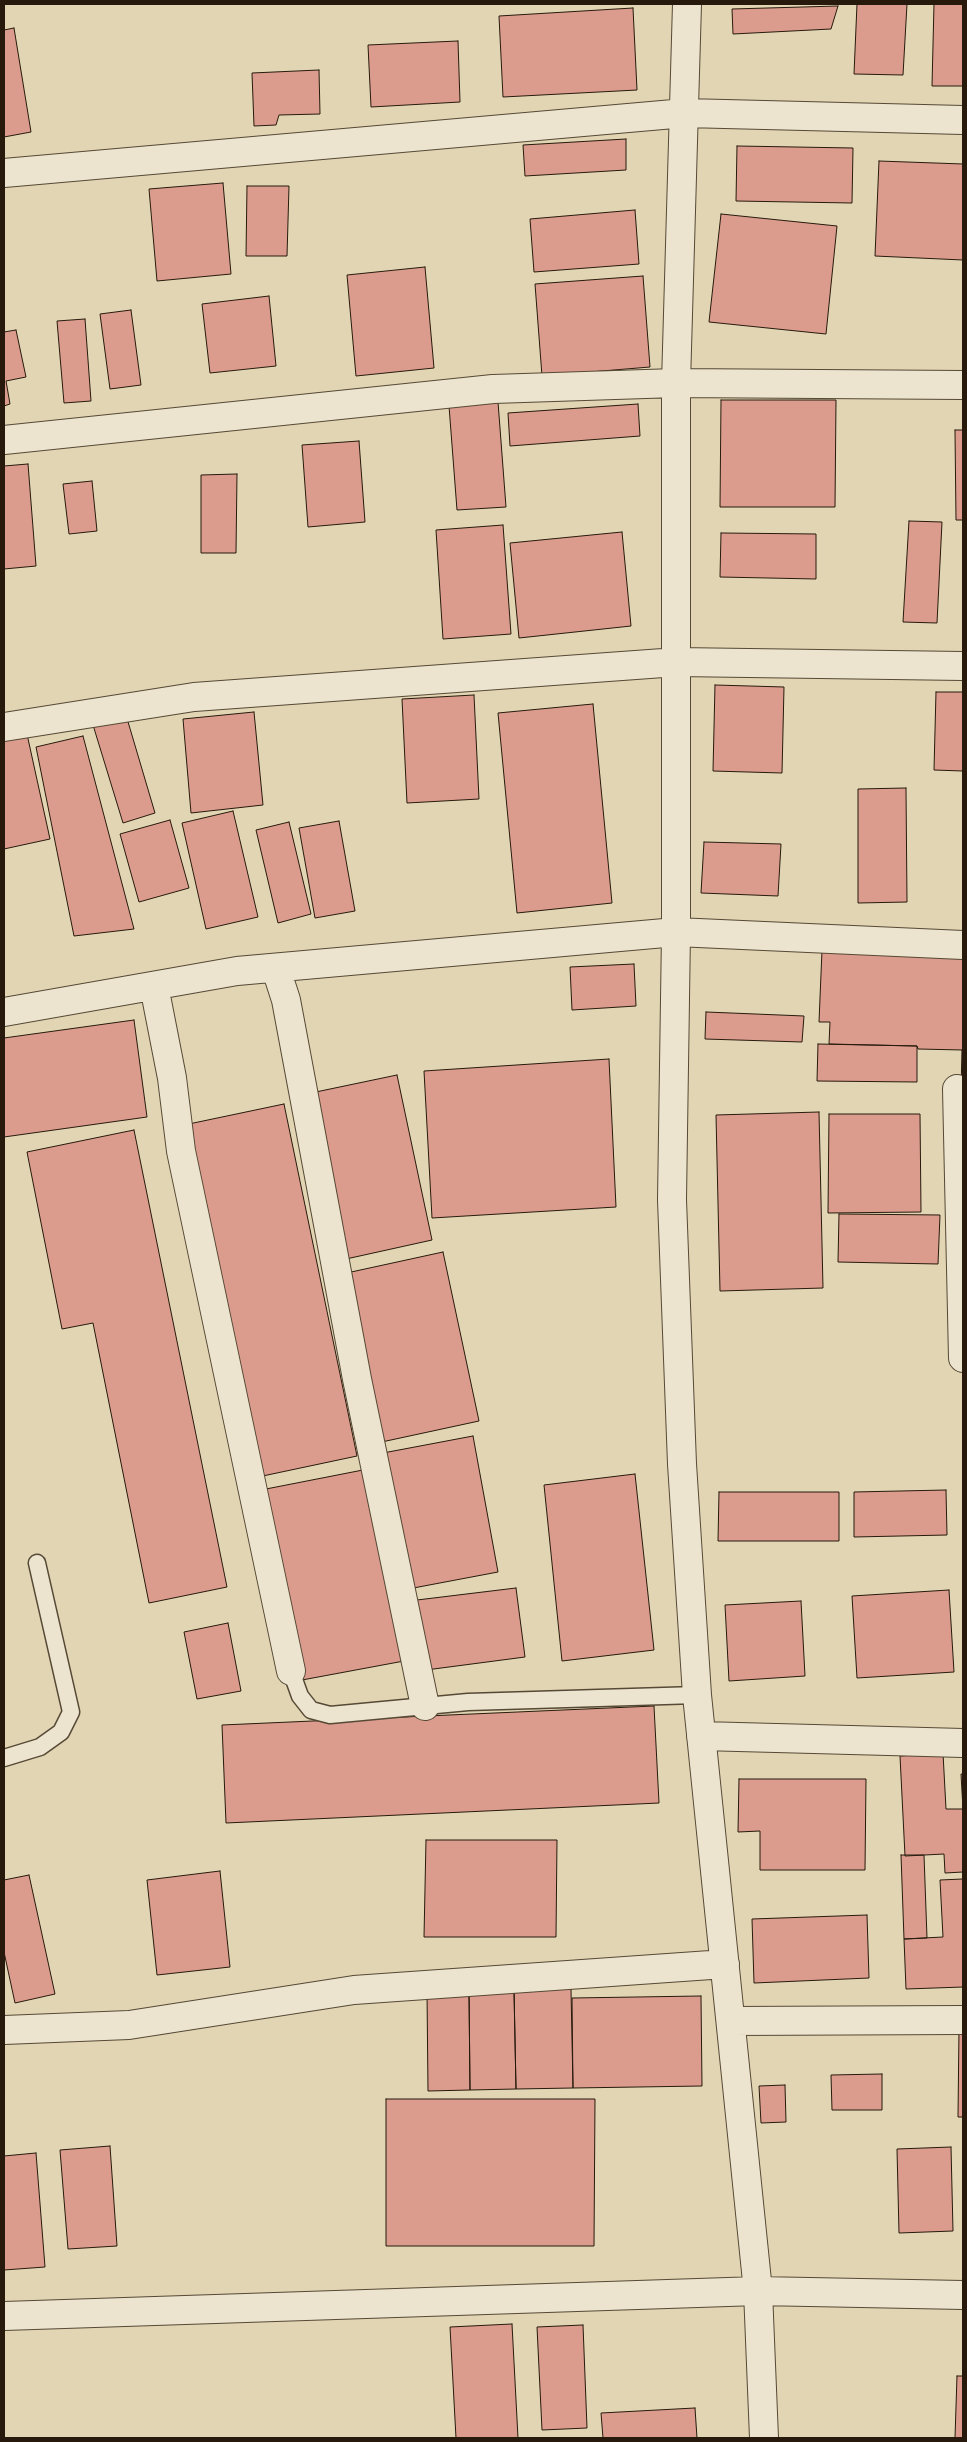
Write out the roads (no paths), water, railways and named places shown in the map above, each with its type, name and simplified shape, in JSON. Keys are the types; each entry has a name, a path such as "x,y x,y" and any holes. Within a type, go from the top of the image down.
{"street":[{"path":"686,4 685,113 676,383 676,932 672,1200 682,1464 697,1695 758,2291 764,2438"},
{"path":"4,173 685,113 963,120"},
{"path":"4,440 493,389 676,383 963,385"},
{"path":"4,727 194,697 677,662 963,666"},
{"path":"4,1012 237,971 676,932 963,945"},
{"path":"276,969 286,1000 357,1379 425,1706"},
{"path":"154,986 172,1078 180,1151 291,1671"},
{"path":"957,1089 961,1169 963,1358"},
{"path":"701,1736 963,1743"},
{"path":"4,2030 129,2025 354,1990 725,1964"},
{"path":"731,2021 963,2020"},
{"path":"4,2316 758,2291 963,2295"}],"lane":[{"path":"4,1758 40,1747 61,1732 71,1712 38,1563"},
{"path":"291,1671 300,1696 311,1710 330,1715 468,1702 697,1695"}]}
